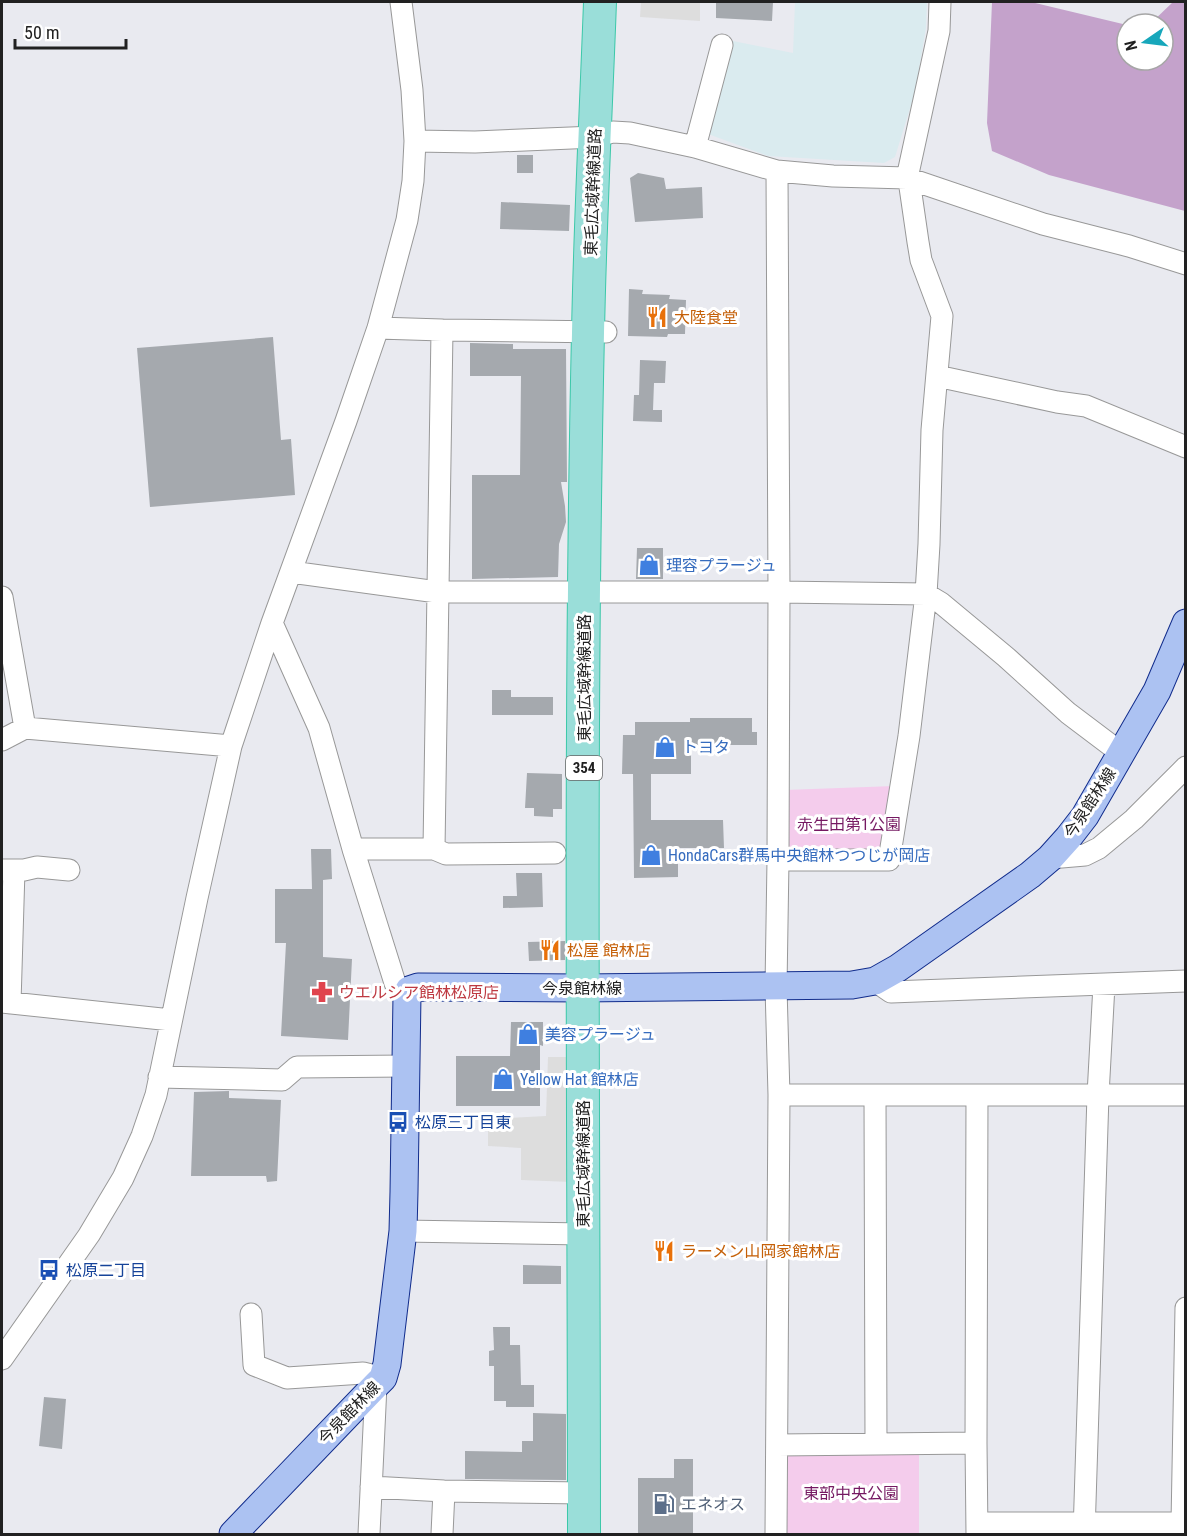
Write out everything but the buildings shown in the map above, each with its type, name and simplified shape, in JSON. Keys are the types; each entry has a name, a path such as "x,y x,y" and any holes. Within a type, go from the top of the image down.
{"highway":[{"name":"東毛広域幹線道路","path":"600,2 604,135 597,332 593,988 604,1534"},
{"name":"東毛広域幹線道路","path":"604,135 618,2"},
{"name":"東毛広域幹線道路","path":"584,1534 584,1234 593,988"}],"main road":[{"name":"今泉館林線","path":"233,1534 379,1382 387,1364 403,1232 406,995 409,990 418,987 776,987 852,985 875,981 898,968 1030,875 1068,838 1085,816 1157,691 1185,623"}],"street":[{"path":"2,1359 89,1235 123,1178 142,1137 156,1095 231,746 272,623 378,328 406,220 414,181 415,141 412,90 401,2"},
{"path":"778,860 889,860 909,736 926,594 932,430 942,316 921,260 907,178 939,31 940,2"},
{"path":"695,147 722,45"},
{"path":"415,141 475,142 630,133 695,147 777,171 833,176 907,178 1043,224 1129,246 1185,264"},
{"path":"776,1534 779,1095 776,987 779,592 777,171"},
{"path":"378,328 597,332"},
{"path":"434,849 442,330"},
{"path":"937,376 1057,402 1086,406 1185,447"},
{"path":"291,572 437,592 926,594 941,603 1068,713 1121,753"},
{"path":"2,597 25,728"},
{"path":"272,623 319,728 353,849 395,983 406,995"},
{"path":"2,740 25,728 231,746"},
{"path":"1050,858 1085,855 1099,848 1183,775"},
{"path":"353,849 434,849 446,854 555,853"},
{"path":"69,870 37,867 8,870 6,1002 171,1020"},
{"path":"875,981 891,992 1185,981"},
{"path":"1084,1529 1098,1095 1104,985"},
{"path":"159,1077 282,1080 297,1067 406,1066"},
{"path":"779,1095 1185,1095"},
{"path":"875,1095 876,1444"},
{"path":"977,1095 977,1528 1084,1529 1184,1523 1185,1308"},
{"path":"403,1232 584,1234"},
{"path":"251,1314 254,1365 287,1378 363,1373 379,1382 369,1534"},
{"path":"777,1445 976,1443"},
{"path":"371,1487 444,1491 584,1493"},
{"path":"442,1534 444,1491"}],"shaded area":[{"path":"641,2 700,2 700,21 640,17"},
{"path":"795,2 927,2 926,28 915,92 895,157 884,163 768,156 708,134 733,41 793,53"},
{"path":"992,2 1031,2 1115,22 1115,72 1175,72 1175,12 1163,12 1173,2 1185,2 1185,211 1049,175 992,151 987,123"},
{"path":"548,1057 575,1057 571,1182 521,1180 521,1148 488,1146 488,1119 546,1116"}],"green space":[{"name":"赤生田第1公園","path":"894,786 889,860 784,860 785,790"},
{"name":"東部中央公園","path":"790,1451 919,1453 919,1534 783,1534 783,1456"}],"place":[{"name":"大陸食堂","path":"657,317"},
{"name":"理容プラージュ","path":"649,565"},
{"name":"トヨタ","path":"665,747"},
{"name":"HondaCars群馬中央館林つつじが岡店","path":"651,855"},
{"name":"松屋 館林店","path":"550,950"},
{"name":"ウエルシア館林松原店","path":"322,992"},
{"name":"美容プラージュ","path":"528,1034"},
{"name":"Yellow Hat 館林店","path":"503,1079"},
{"name":"松原三丁目東","path":"398,1122"},
{"name":"ラーメン山岡家館林店","path":"664,1251"},
{"name":"松原二丁目","path":"49,1270"},
{"name":"エネオス","path":"664,1504"}]}
